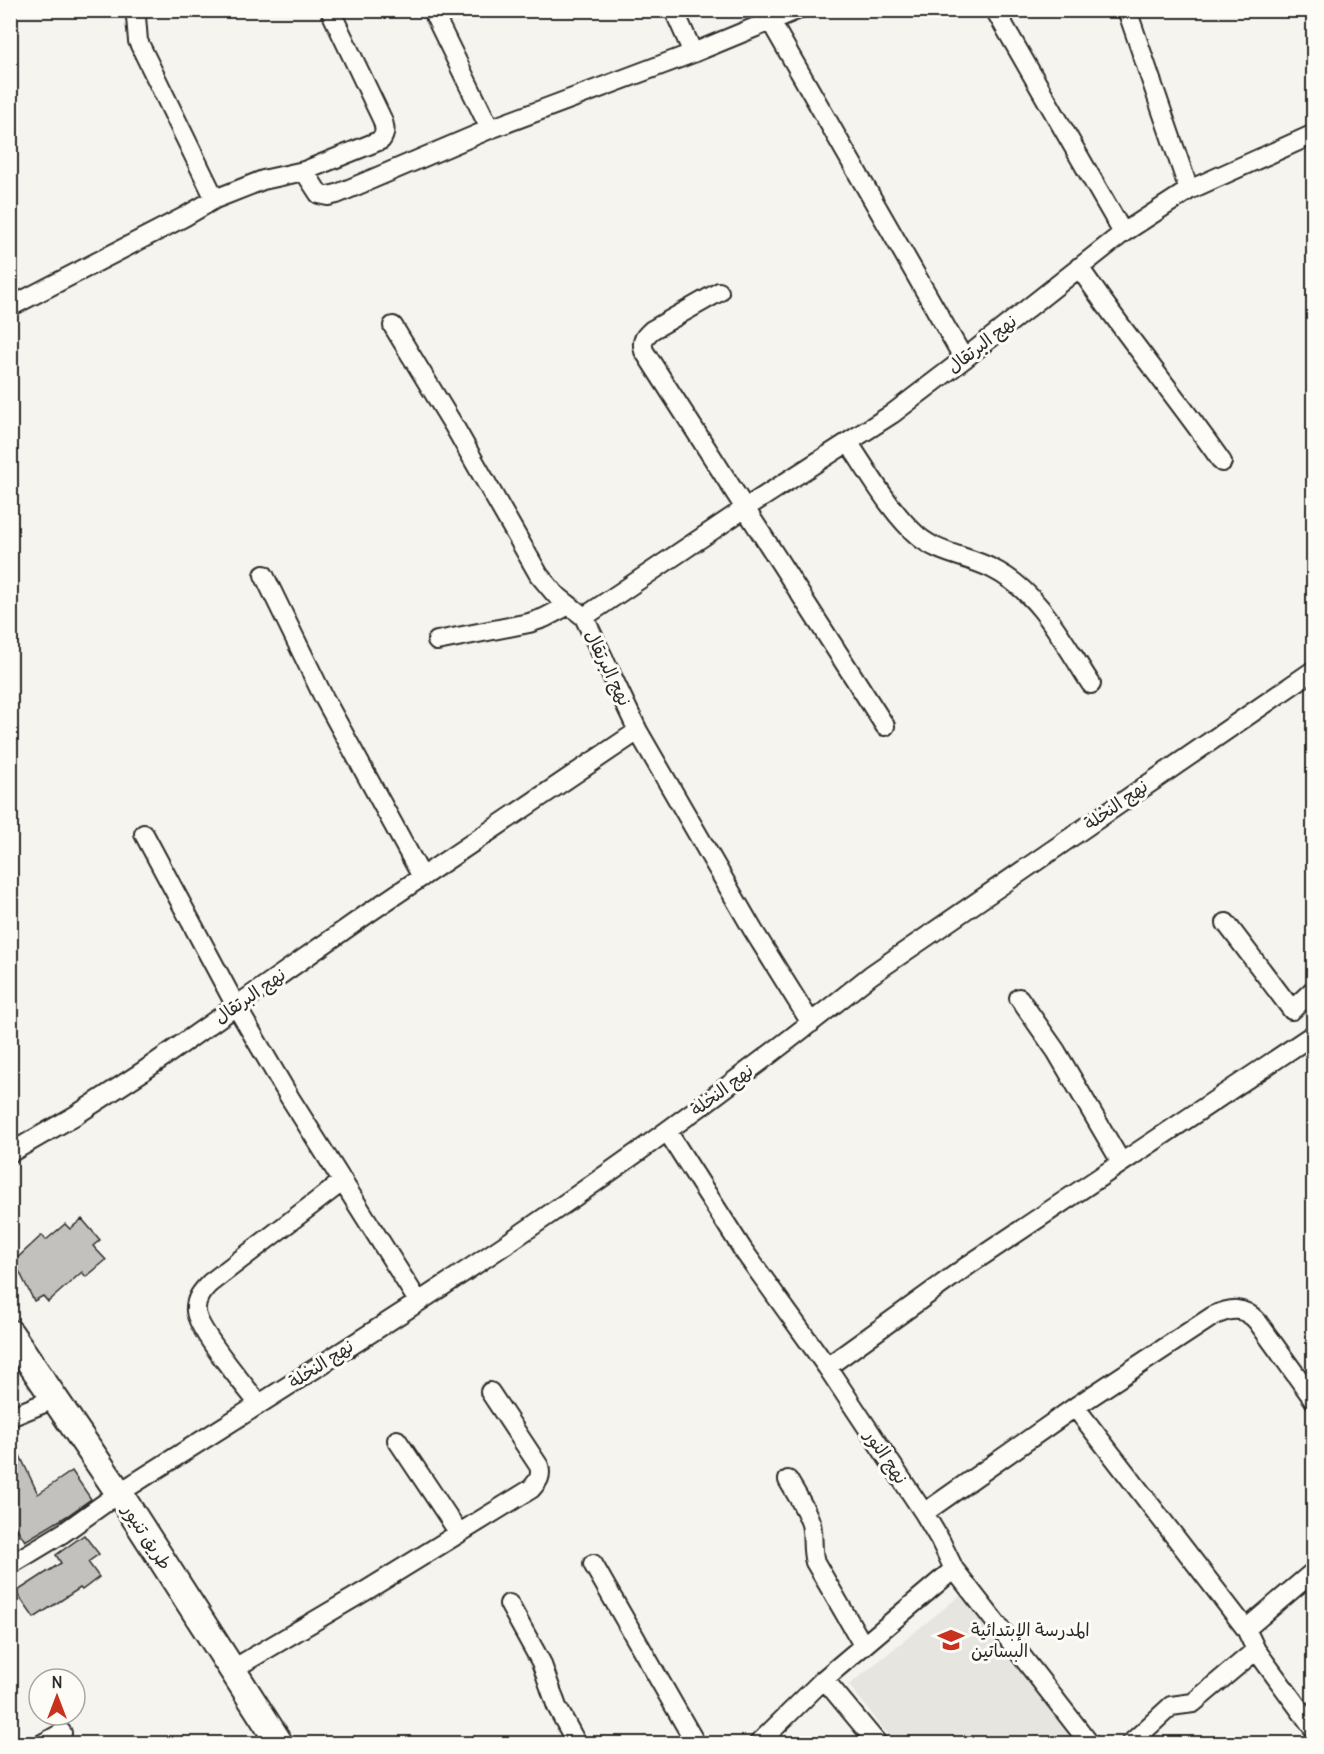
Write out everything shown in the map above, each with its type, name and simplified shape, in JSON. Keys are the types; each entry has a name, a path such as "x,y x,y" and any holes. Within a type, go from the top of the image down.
{"main road":[{"name":"طريق تنيور","path":"10,1333 119,1493 280,1743"}],"street":[{"path":"133,10 136,17 138,41 215,199"},
{"path":"10,307 215,199 263,180 304,171 381,140 385,127 382,119 330,10"},
{"path":"432,10 490,129"},
{"path":"674,10 693,53"},
{"path":"304,171 319,194 328,196 337,194 490,129 693,53 770,16 797,10"},
{"path":"995,10 1123,233"},
{"path":"1127,10 1189,190"},
{"path":"770,16 964,359"},
{"name":"نهج البرتقال","path":"10,1153 76,1115 142,1072 422,877 638,731 584,617 744,509 892,414 1123,233 1189,190 1314,134"},
{"path":"1079,267 1222,462"},
{"path":"719,292 652,330 644,337 642,343 644,351 885,726"},
{"path":"393,326 454,426 539,575 555,594 584,617"},
{"path":"848,442 901,518 920,538 939,550 992,568 1026,592 1042,610 1091,684"},
{"path":"264,575 322,696 422,877"},
{"path":"437,641 529,623 569,605"},
{"name":"نهج النخلة","path":"10,1565 63,1533 119,1493 509,1242 667,1131 871,975 1314,670"},
{"path":"638,731 753,930 811,1023"},
{"path":"144,834 236,1006 290,1098 418,1301"},
{"path":"827,1367 970,1264 1313,1036 1226,923"},
{"path":"1292,1010 1314,988"},
{"path":"1019,998 1056,1052 1121,1162"},
{"name":"نهج النور","path":"667,1131 743,1250 827,1367 924,1513 954,1569 1090,1743"},
{"path":"259,1404 204,1331 196,1315 196,1303 201,1292 210,1283 343,1181"},
{"path":"924,1513 1075,1407 1213,1316 1232,1309 1250,1313 1314,1400"},
{"path":"233,1669 531,1489 539,1480 538,1466 490,1392"},
{"path":"10,1418 54,1399"},
{"path":"1075,1407 1246,1629 1256,1650 1314,1729"},
{"path":"397,1440 459,1533"},
{"path":"788,1480 810,1523 813,1535 812,1553 815,1562 863,1645"},
{"path":"593,1564 696,1743"},
{"path":"758,1743 824,1679 954,1569"},
{"path":"1246,1629 1314,1571"},
{"path":"509,1604 541,1662 557,1707 577,1743"},
{"path":"1130,1743 1171,1706 1193,1703 1256,1650"},
{"path":"824,1679 878,1743"},
{"path":"42,1743 62,1733"}],"shaded area":[{"name":"المدرسة الإبتدائية البساتين","path":"962,1594 1076,1743 895,1743 849,1685"}],"building":[{"path":"82,1219 100,1240 93,1246 106,1260 86,1277 82,1272 48,1302 43,1296 34,1301 14,1261 42,1235 46,1240 65,1224 70,1229"},
{"path":"10,1434 38,1494 72,1471 91,1499 25,1541 10,1518"},
{"path":"84,1535 99,1554 88,1562 99,1577 82,1590 80,1588 34,1618 16,1592 61,1563 56,1555"}],"place":[{"name":"المدرسة الإبتدائية البساتين","path":"951,1640"}]}
